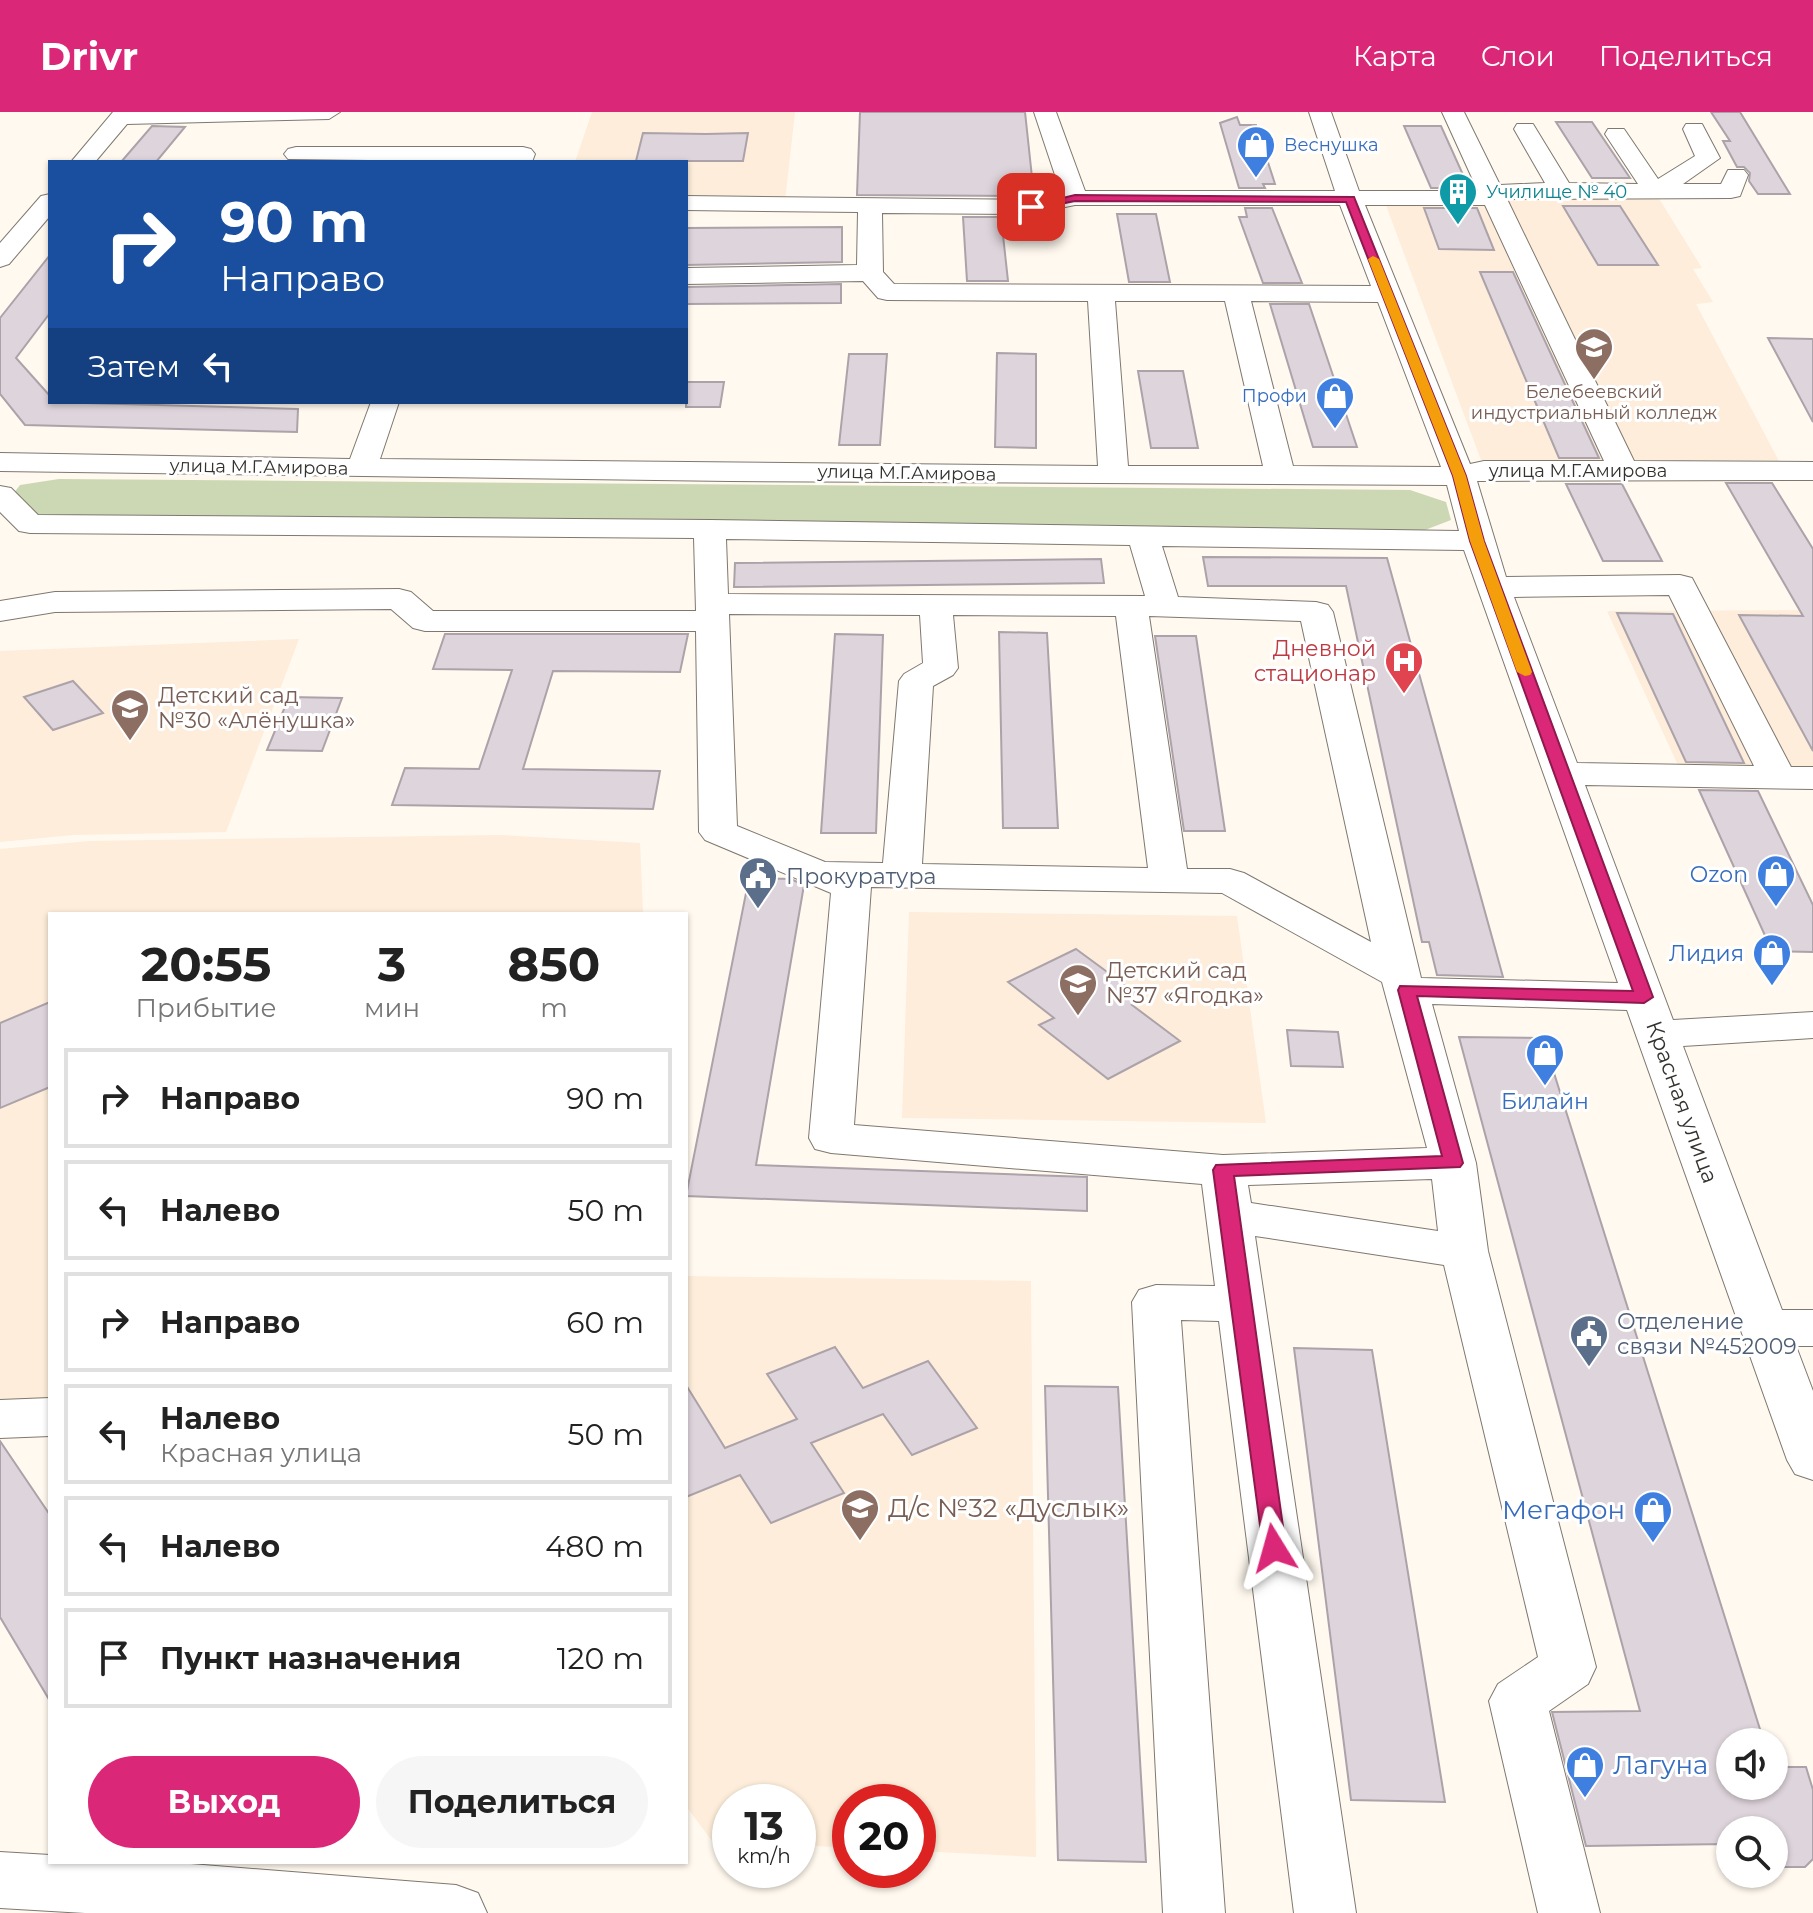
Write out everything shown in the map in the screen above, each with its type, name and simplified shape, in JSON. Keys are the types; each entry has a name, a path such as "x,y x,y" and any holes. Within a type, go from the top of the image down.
{"street":[{"path":"1045,112 1075,198"},
{"name":"Красная улица","path":"1320,112 1350,199 1460,476 1477,541 1813,1460"},
{"path":"1453,112 1623,470"},
{"path":"85,160 123,114 328,113"},
{"path":"293,158 328,113"},
{"path":"1525,129 1561,190"},
{"path":"1655,191 1708,158 1694,129"},
{"path":"1616,134 1655,191"},
{"path":"293,158 523,154 521,160"},
{"path":"688,203 1031,207 1075,198 1350,199 1561,190 1731,191 1736,175"},
{"path":"0,259 48,203"},
{"path":"870,206 870,273 887,292 1387,294"},
{"path":"0,226 28,226"},
{"path":"688,276 870,273"},
{"path":"1101,293 1114,475"},
{"path":"1236,293 1280,476"},
{"path":"362,468 384,404"},
{"name":"улица М.Г.Амирова","path":"0,462 1280,476 1460,476 1484,470 1813,471"},
{"path":"0,495 18,531 710,529 1477,541"},
{"path":"710,529 718,832 851,887 831,1138 1223,1170 1453,1163"},
{"path":"1143,536 1169,880"},
{"path":"1494,587 1680,585 1796,778"},
{"path":"0,611 55,602 399,599 425,621 936,605 1147,606 1316,612 1403,982 1453,1163 1464,1251 1568,1667 1518,1701 1569,1913"},
{"path":"902,875 916,681 941,668 936,605"},
{"path":"1562,774 1796,778"},
{"path":"819,874 1230,881 1403,982 1651,1016 1813,1025"},
{"path":"1223,1170 1325,1913"},
{"path":"1229,1216 1464,1251"},
{"path":"1194,1913 1156,1302 1241,1304"},
{"path":"1763,1328 1813,1328"},
{"path":"0,1419 48,1417"},
{"path":"0,1880 222,1891 456,1913"}],"shaded area":[{"path":"592,112 795,112 785,201 688,200 688,160 576,160"},
{"name":"Белебеевский индустриальный колледж","path":"1658,197 1702,268 1693,269 1713,302 1696,304 1780,463 1481,460 1384,200"},
{"path":"1813,610 1813,787 1688,787 1607,611"},
{"name":"Детский сад №30 «Алёнушка»","path":"299,639 226,832 73,835 0,842 0,651"},
{"path":"501,835 640,843 643,912 48,912 48,1408 0,1408 0,849 90,841"},
{"name":"Детский сад №37 «Ягодка»","path":"909,912 1237,916 1266,1123 902,1118"},
{"name":"Д/с №32 «Дуслык»","path":"688,1276 1031,1281 1036,1857 936,1852 936,1784 832,1784 832,1847 816,1846 816,1784 712,1784 712,1841 688,1809"}],"green space":[{"path":"59,479 1410,490 1446,502 1451,520 1425,530 33,516 7,502 20,485"}],"building":[{"path":"860,112 1025,112 1034,196 857,195"},
{"path":"1711,112 1740,112 1790,194 1758,194 1749,181 1750,173 1744,167 1737,167 1723,141 1730,141"},
{"path":"1237,117 1240,125 1256,125 1275,184 1263,184 1265,188 1239,188 1220,123"},
{"path":"1556,122 1592,122 1630,178 1592,178"},
{"path":"152,126 185,127 158,160 123,160"},
{"path":"1404,126 1441,126 1469,188 1431,188"},
{"path":"643,133 748,133 743,161 636,160"},
{"path":"1563,206 1620,206 1658,265 1598,265"},
{"path":"1245,208 1272,208 1302,283 1263,283 1239,217 1247,217"},
{"name":"Училище № 40","path":"1424,208 1477,208 1494,250 1439,249"},
{"path":"1117,214 1156,214 1170,282 1129,282"},
{"path":"963,217 1001,217 1008,281 967,281"},
{"path":"842,227 842,262 688,265 688,228"},
{"path":"48,258 48,316 16,358 48,394 48,404 298,409 297,432 25,425 0,394 0,318"},
{"path":"1480,272 1513,272 1599,458 1559,458"},
{"path":"841,284 841,303 688,304 688,287"},
{"path":"1270,304 1309,304 1357,447 1313,447"},
{"path":"1768,338 1813,339 1813,422"},
{"path":"997,353 1036,354 1036,448 995,447"},
{"path":"849,354 887,354 880,445 839,445"},
{"path":"1138,371 1183,371 1198,448 1151,448"},
{"path":"688,382 724,382 720,407 686,407"},
{"path":"1726,483 1772,483 1813,549 1813,751 1739,615 1803,616"},
{"path":"1566,484 1622,484 1662,561 1603,561"},
{"path":"1203,557 1387,558 1503,977 1437,975 1429,942 1422,942 1346,586 1208,586"},
{"path":"1101,559 1104,583 734,587 735,563"},
{"path":"1617,613 1673,614 1744,763 1686,762"},
{"path":"999,632 1047,633 1058,828 1003,828"},
{"path":"445,634 688,634 680,672 553,671 523,769 660,771 653,809 392,805 405,768 479,769 512,670 433,669"},
{"path":"835,634 883,635 876,833 821,833"},
{"path":"1155,636 1196,636 1225,831 1184,831"},
{"path":"73,681 103,713 53,730 24,697"},
{"path":"289,697 342,698 322,751 267,750"},
{"path":"1699,790 1758,791 1813,905 1813,952 1772,951"},
{"path":"749,878 791,879 804,885 756,1165 1087,1177 1087,1211 688,1196"},
{"path":"1076,949 1144,999 1132,1005 1180,1041 1108,1079 1039,1025 1054,1018 1008,982"},
{"path":"48,1003 48,1088 0,1108 0,1023"},
{"path":"1287,1030 1338,1032 1343,1067 1291,1066"},
{"path":"1459,1037 1543,1038 1760,1728 1716,1728 1716,1800 1788,1800 1788,1767 1806,1767 1813,1790 1813,1859 1805,1867 1788,1867 1788,1816 1716,1816 1716,1844 1586,1846 1552,1712 1640,1711"},
{"path":"835,1347 863,1388 928,1361 977,1428 912,1455 883,1414 811,1443 844,1493 771,1523 740,1475 688,1496 688,1388 725,1448 797,1419 767,1374"},
{"path":"1294,1348 1372,1350 1445,1802 1351,1800"},
{"path":"1045,1386 1118,1387 1146,1862 1058,1860"},
{"path":"0,1441 48,1512 48,1698 0,1617"}],"slow traffic":[{"path":"1373,259 1460,476 1477,541 1525,672"}],"place":[{"name":"Веснушка","path":"1256,179"},
{"name":"Училище № 40","path":"1458,226"},
{"name":"Белебеевский индустриальный колледж","path":"1594,381"},
{"name":"Профи","path":"1335,430"},
{"name":"Дневной стационар","path":"1404,695"},
{"name":"Детский сад №30 «Алёнушка»","path":"130,742"},
{"name":"Ozon","path":"1776,908"},
{"name":"Прокуратура","path":"758,910"},
{"name":"Лидия","path":"1772,987"},
{"name":"Детский сад №37 «Ягодка»","path":"1078,1017"},
{"name":"Билайн","path":"1545,1087"},
{"name":"Отделение связи №452009","path":"1589,1368"},
{"name":"Д/с №32 «Дуслык»","path":"860,1542"},
{"name":"Мегафон","path":"1653,1544"},
{"name":"Лагуна","path":"1585,1799"}],"route":[{"path":"1031,207 1075,198 1350,199 1460,476 1477,541 1644,997 1407,990 1453,1163 1223,1170 1274,1548"}]}
